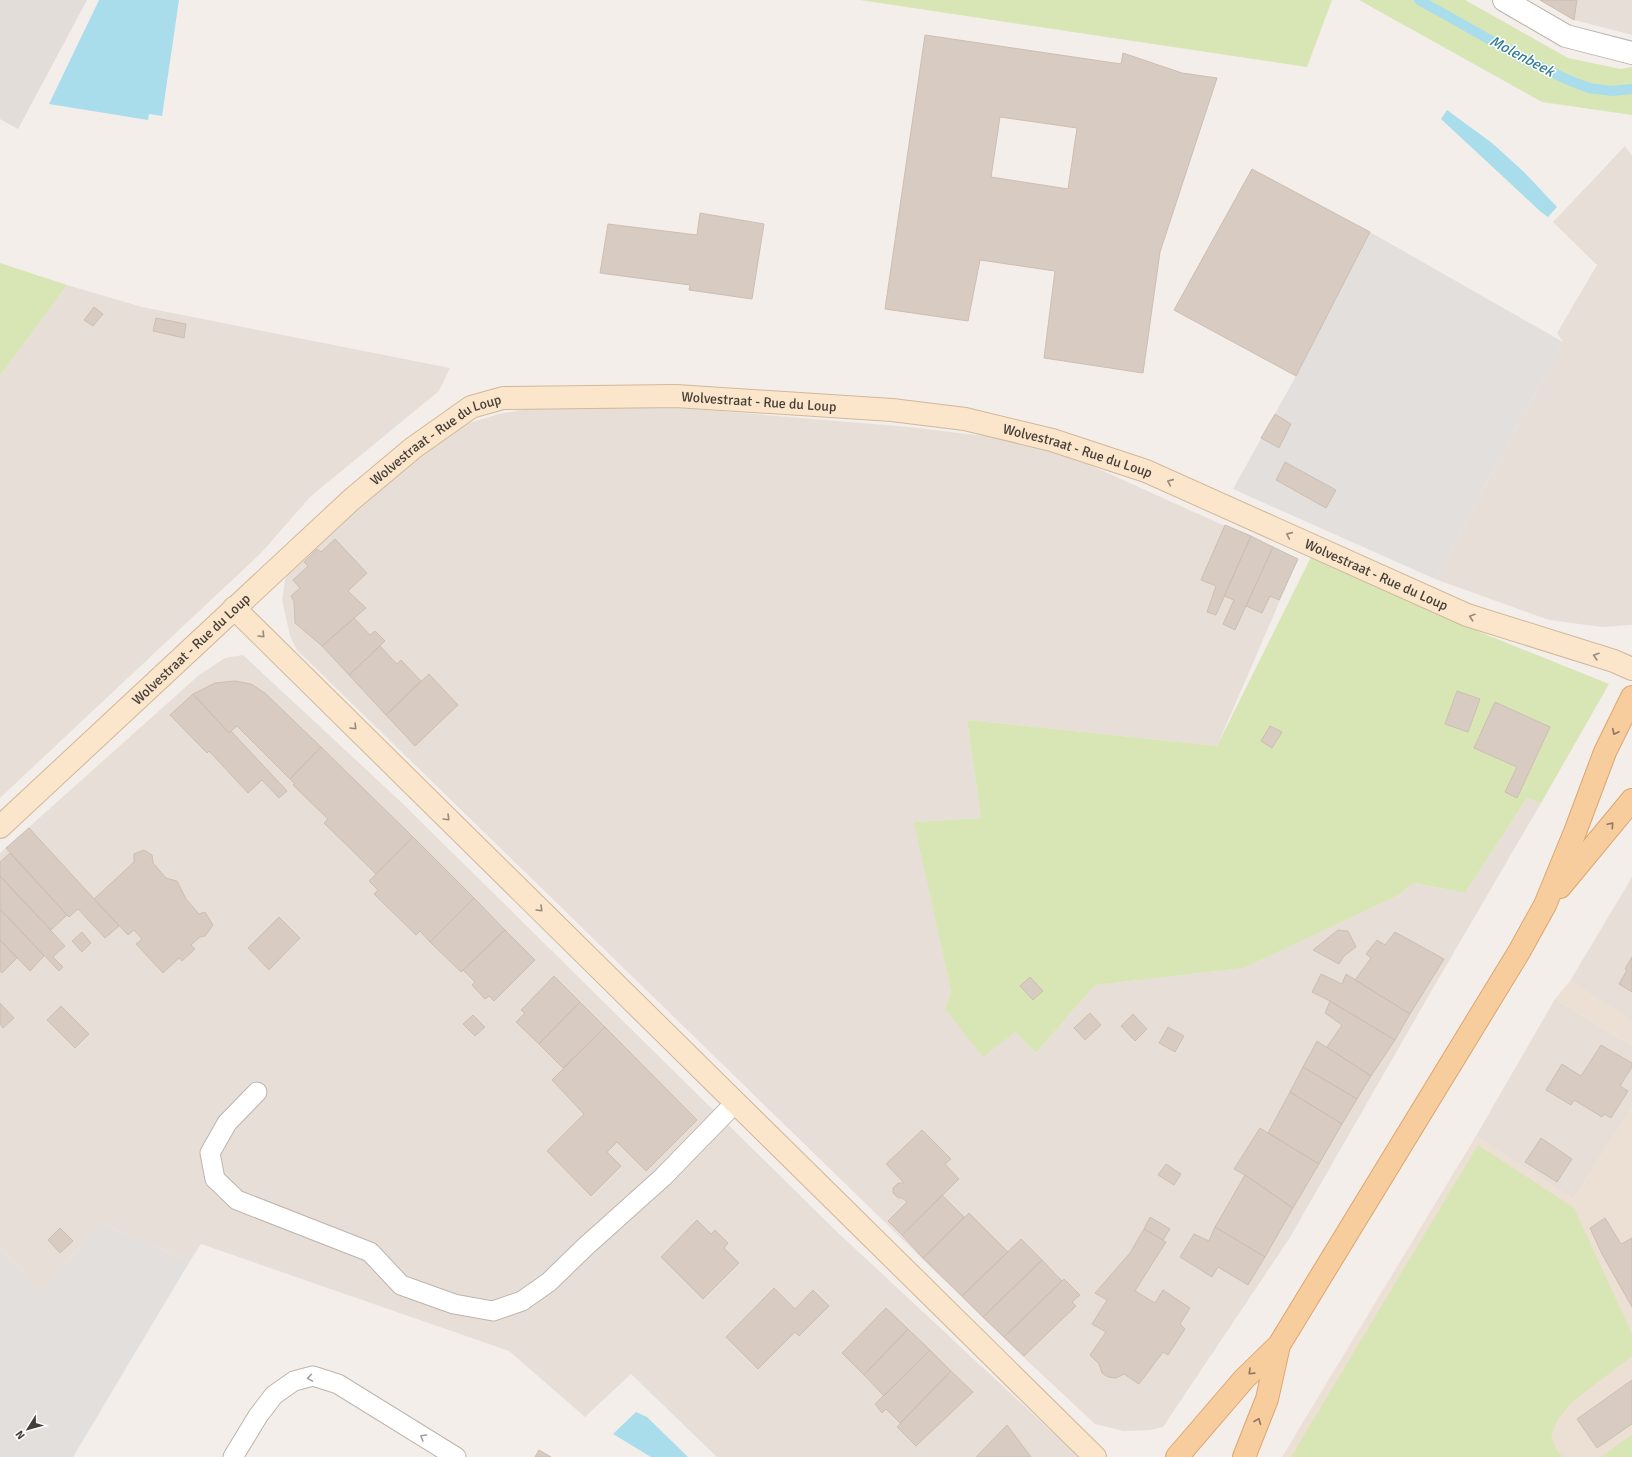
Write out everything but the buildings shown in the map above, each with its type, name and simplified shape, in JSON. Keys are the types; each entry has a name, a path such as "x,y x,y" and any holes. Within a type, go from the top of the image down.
{"main road":[{"path":"1177,1457 1244,1379 1279,1345 1519,952 1545,905 1575,832 1605,752 1632,697"},
{"path":"1545,905 1632,800"},
{"path":"1244,1457 1267,1399 1279,1345"}],"street":[{"path":"1504,0 1566,36 1632,53"},
{"name":"Wolvestraat - Rue du Loup","path":"0,827 351,500 413,448 471,407 503,398 676,396 892,410 965,419 1052,440 1146,471 1467,615 1614,661 1632,669"},
{"path":"234,608 1095,1457"}],"lane":[{"path":"257,1092 227,1123 210,1153 215,1179 236,1200 370,1252 401,1285 454,1304 493,1311 522,1301 549,1282 585,1246 663,1177 736,1102"},
{"path":"233,1457 258,1416 274,1395 294,1381 313,1376 338,1384 456,1457"}],"shaded area":[{"path":"0,0 87,0 18,129 0,119"},
{"path":"1540,0 1632,0 1632,35 1574,20"},
{"path":"1625,146 1632,156 1632,625 1602,627 1549,620 1435,579 1563,342 1557,333 1597,265 1553,222"},
{"path":"1370,232 1563,342 1435,579 1233,489 1296,376"},
{"path":"67,285 142,307 450,368 439,391 311,496 261,553 0,798 0,376"},
{"path":"647,405 909,427 984,436 1070,456 1298,559 1217,746 967,720 981,818 915,822 951,991 945,1009 1015,1032 1036,1053 1095,985 1244,968 1397,896 1414,883 1465,893 1527,798 1541,803 1289,1239 1163,1427 1150,1430 1123,1431 1095,1424 1019,1353 297,650 290,636 282,600 285,580 295,563 402,467 466,424 499,414 538,407"},
{"path":"243,655 400,801 834,1229 1079,1457 717,1457 631,1374 585,1417 509,1351 201,1244 190,1261 100,1223 40,1293 27,1276 0,1249 0,853 199,675 225,658"},
{"path":"1632,877 1632,1022 1570,981"},
{"path":"1570,981 1632,1022 1632,1046 1555,999"},
{"path":"1555,999 1632,1046 1632,1108 1573,1199 1476,1136"},
{"path":"1632,1108 1632,1457 1282,1457 1476,1136 1573,1199"},
{"path":"100,1223 190,1261 73,1457 0,1457 0,1249 27,1276 40,1293"}],"green space":[{"path":"860,0 1332,0 1307,67"},
{"path":"1359,0 1465,0 1568,58 1621,69 1632,67 1632,115 1542,102"},
{"path":"0,263 67,285 0,376"},
{"path":"1311,557 1487,635 1609,684 1541,803 1527,798 1465,893 1414,883 1397,896 1244,968 1095,985 1036,1053 1015,1032 983,1057 945,1009 951,991 914,822 981,818 967,720 1217,746"},
{"path":"1478,1145 1574,1208 1632,1334 1632,1356 1573,1401 1558,1419 1551,1435 1557,1451 1563,1457 1291,1457"},
{"path":"1632,1435 1632,1457 1601,1457 1630,1436"}],"water":[{"path":"99,0 179,0 162,116 149,114 148,120 49,104"},
{"path":"1447,110 1492,143 1524,172 1557,207 1548,217 1441,119"},
{"path":"636,1412 647,1417 688,1457 651,1457 613,1434"}],"waterway":[{"name":"Molenbeek","path":"1419,0 1524,59 1566,79 1589,88 1612,91 1632,89"}]}
